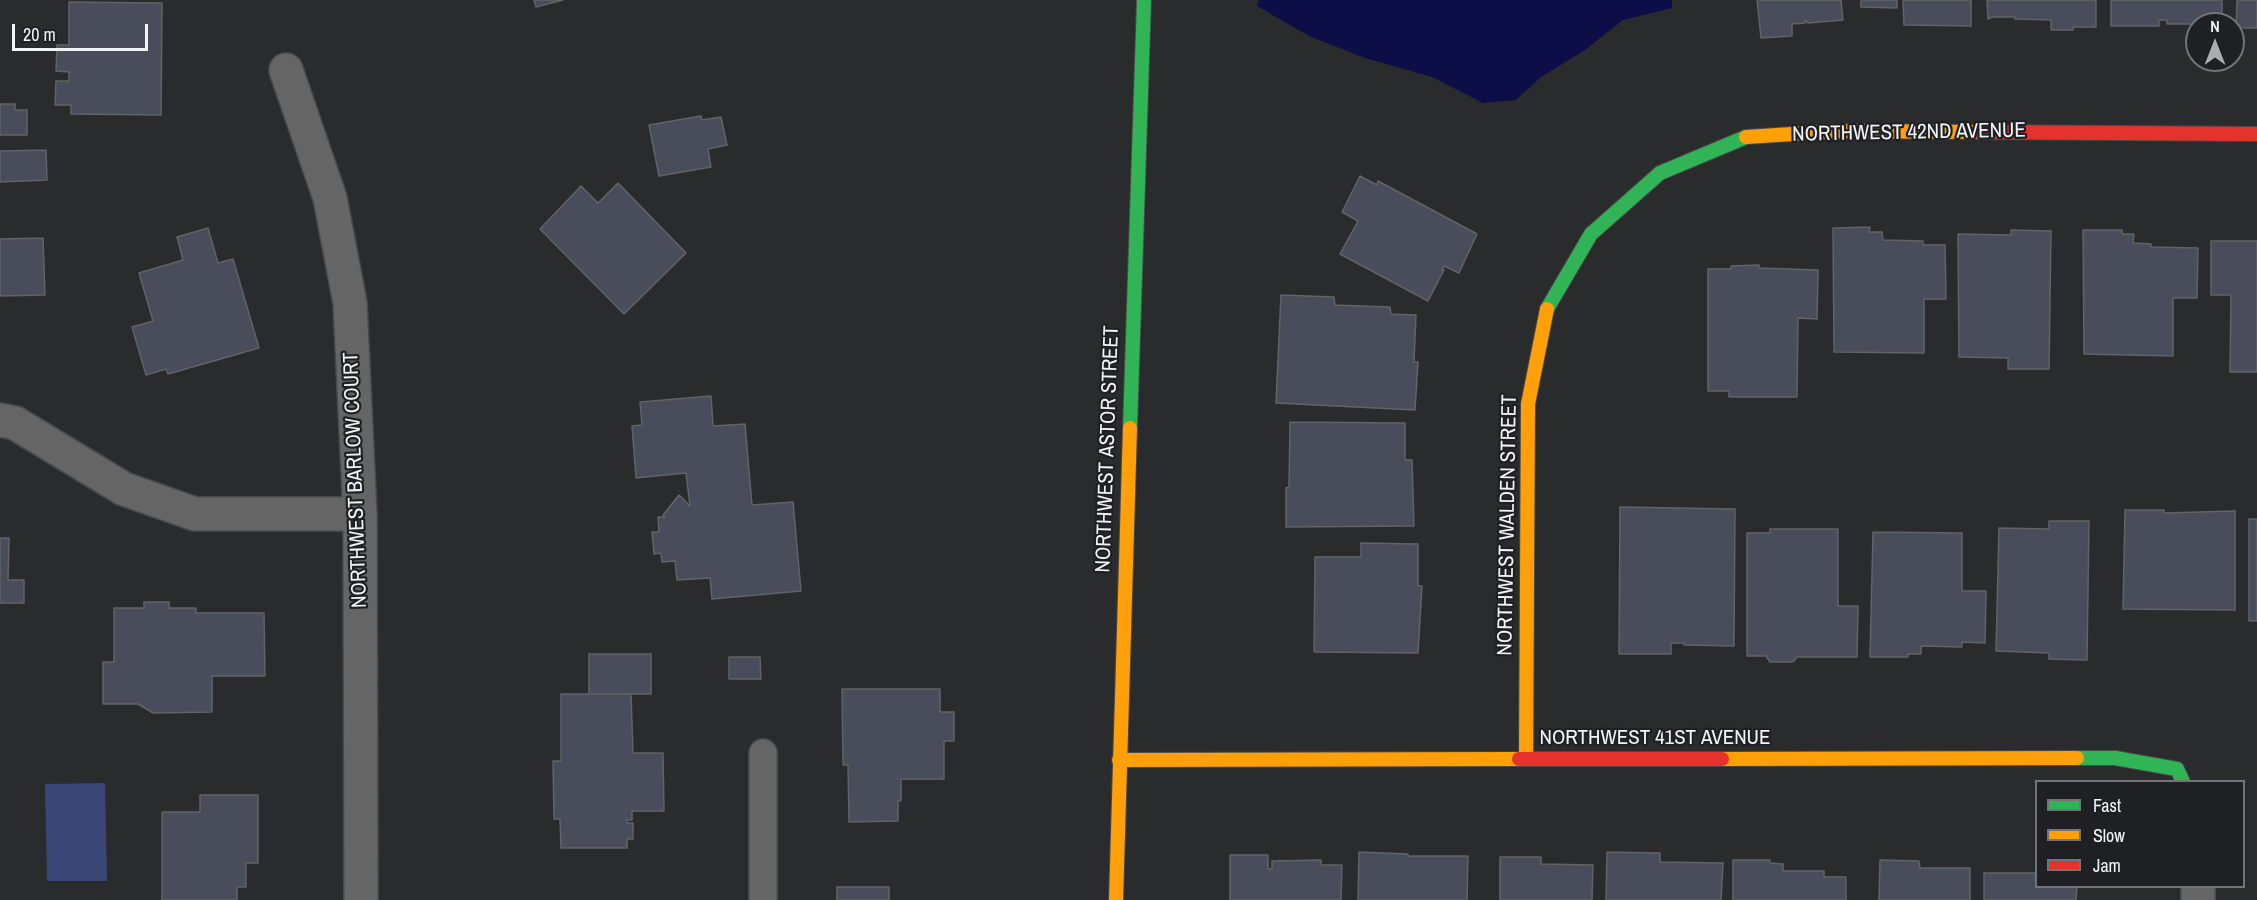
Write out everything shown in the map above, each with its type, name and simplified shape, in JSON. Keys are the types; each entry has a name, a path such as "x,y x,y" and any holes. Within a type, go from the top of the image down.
{"street":[{"name":"NORTHWEST ASTOR STREET","path":"1116,900 1144,0"},
{"name":"NORTHWEST BARLOW COURT","path":"286,70 330,198 350,303 360,514 361,900"},
{"name":"NORTHWEST 42ND AVENUE","path":"1591,234 1660,173 1745,137 1838,131 2257,134"},
{"name":"NORTHWEST WALDEN STREET","path":"1526,759 1528,404 1545,313 1591,234"},
{"path":"0,420 15,423 124,489 195,514 360,514"},
{"name":"NORTHWEST 41ST AVENUE","path":"1119,760 2115,758 2177,769 2182,780"}],"lane":[{"path":"763,900 764,753"}],"shaded area":[{"path":"1259,0 1672,0 1672,8 1623,20 1585,50 1541,77 1516,100 1483,103 1432,77 1365,58 1309,36 1257,6"},
{"path":"105,783 107,881 47,881 45,784"}],"building":[{"path":"534,0 563,0 536,7"},
{"path":"1757,0 1841,0 1843,20 1808,23 1805,20 1805,23 1792,24 1792,36 1761,38"},
{"path":"1861,0 1897,0 1897,8 1861,7"},
{"path":"1903,0 1971,0 1971,26 1904,25"},
{"path":"1987,0 2096,0 2096,27 2051,30 2051,20 2015,19 2015,17 1988,19"},
{"path":"2111,0 2222,0 2222,12 2185,12 2185,24 2167,24 2167,20 2159,20 2159,26 2111,26"},
{"path":"2237,0 2257,0 2257,28 2245,28 2245,12 2237,12"},
{"path":"69,2 162,3 161,115 71,114 71,105 55,105 56,81 69,81 69,72 56,71 57,45 69,45"},
{"path":"0,104 15,104 15,110 27,110 27,135 0,135"},
{"path":"701,116 702,120 721,117 727,145 708,149 711,167 659,176 649,125"},
{"path":"46,150 47,180 0,182 0,151"},
{"path":"1360,176 1377,185 1378,181 1477,234 1459,273 1444,266 1428,301 1340,254 1358,221 1342,212"},
{"path":"618,183 686,253 624,314 540,229 581,186 598,203"},
{"path":"1870,227 1869,232 1882,232 1883,240 1923,241 1923,245 1945,245 1946,299 1924,299 1924,353 1834,352 1833,228"},
{"path":"208,228 218,263 233,259 259,348 168,374 166,369 146,375 132,327 153,321 139,273 183,260 177,237"},
{"path":"2011,230 2051,231 2049,369 2008,369 2008,358 1959,357 1958,234 2011,235"},
{"path":"2083,230 2122,230 2122,234 2134,234 2133,243 2151,244 2151,247 2198,248 2197,298 2173,298 2173,356 2084,354"},
{"path":"43,238 45,295 0,296 0,239"},
{"path":"2211,241 2257,241 2257,372 2230,372 2231,295 2211,295"},
{"path":"1759,265 1759,268 1818,270 1817,319 1798,318 1797,397 1729,397 1729,391 1708,391 1708,269"},
{"path":"1281,295 1334,297 1335,305 1390,307 1391,314 1416,315 1414,362 1418,362 1415,410 1276,403"},
{"path":"711,396 713,426 745,424 752,505 793,502 801,591 712,599 710,578 677,580 675,561 662,562 661,553 654,554 652,532 659,532 658,517 665,517 663,515 679,495 690,506 686,473 636,478 632,426 642,425 640,402"},
{"path":"1290,422 1405,423 1405,460 1412,460 1414,526 1286,527"},
{"path":"1620,507 1735,509 1734,646 1671,643 1671,654 1619,654"},
{"path":"2125,510 2164,510 2164,513 2235,511 2235,610 2123,609"},
{"path":"2249,519 2257,519 2257,621 2249,621"},
{"path":"2049,521 2089,521 2087,660 2049,659 2049,653 1996,651 1999,528 2049,529"},
{"path":"1770,529 1838,529 1838,606 1858,606 1857,657 1797,657 1793,662 1770,662 1766,656 1747,656 1747,533 1770,533"},
{"path":"1873,532 1962,533 1962,591 1986,591 1985,643 1962,642 1962,647 1921,646 1921,654 1908,654 1908,657 1870,657"},
{"path":"0,538 9,538 8,580 24,580 24,603 0,603"},
{"path":"1361,543 1418,544 1418,586 1422,586 1418,653 1314,652 1315,557 1361,557"},
{"path":"144,602 169,602 169,608 196,608 196,613 264,613 265,676 212,676 212,712 153,713 138,704 103,704 103,662 114,662 114,608 144,608"},
{"path":"589,654 651,654 651,694 589,694"},
{"path":"729,657 760,657 761,679 729,679"},
{"path":"842,689 940,689 940,712 954,712 954,741 944,741 944,779 901,779 898,821 849,822 848,765 843,765"},
{"path":"561,694 631,694 633,753 663,753 664,811 632,811 632,820 627,820 627,823 633,823 633,839 627,839 627,848 561,848 560,819 554,819 553,761 561,761"},
{"path":"200,795 258,795 258,863 246,863 246,887 237,887 237,900 162,900 162,812 200,812"},
{"path":"1359,852 1408,854 1408,856 1468,856 1467,900 1358,900"},
{"path":"1607,852 1660,853 1660,862 1723,863 1721,900 1606,900"},
{"path":"1230,855 1268,855 1268,869 1272,869 1272,861 1321,860 1321,865 1342,865 1341,900 1230,900"},
{"path":"1500,857 1541,857 1541,864 1593,865 1592,900 1500,900"},
{"path":"1733,860 1770,860 1770,863 1783,864 1783,871 1824,871 1824,877 1846,877 1846,900 1733,900"},
{"path":"1880,860 1919,861 1920,868 1970,868 1970,900 1879,900"},
{"path":"1984,873 2035,873 2035,888 2077,888 2076,900 1984,900"},
{"path":"837,887 889,887 889,900 837,900"}],"traffic: fast":[{"path":"1130,428 1144,0"},
{"path":"1547,309 1591,234 1660,173 1746,137"},
{"path":"2077,758 2115,758 2177,769 2182,780"}],"traffic: slow":[{"path":"1746,137 1838,131 1979,132"},
{"path":"1526,759 1528,404 1547,309"},
{"path":"1116,900 1130,428"},
{"path":"1722,759 2077,758"},
{"path":"1119,760 1519,759"}],"traffic: jam":[{"path":"1979,132 2257,134"},
{"path":"1519,759 1722,759"}]}
